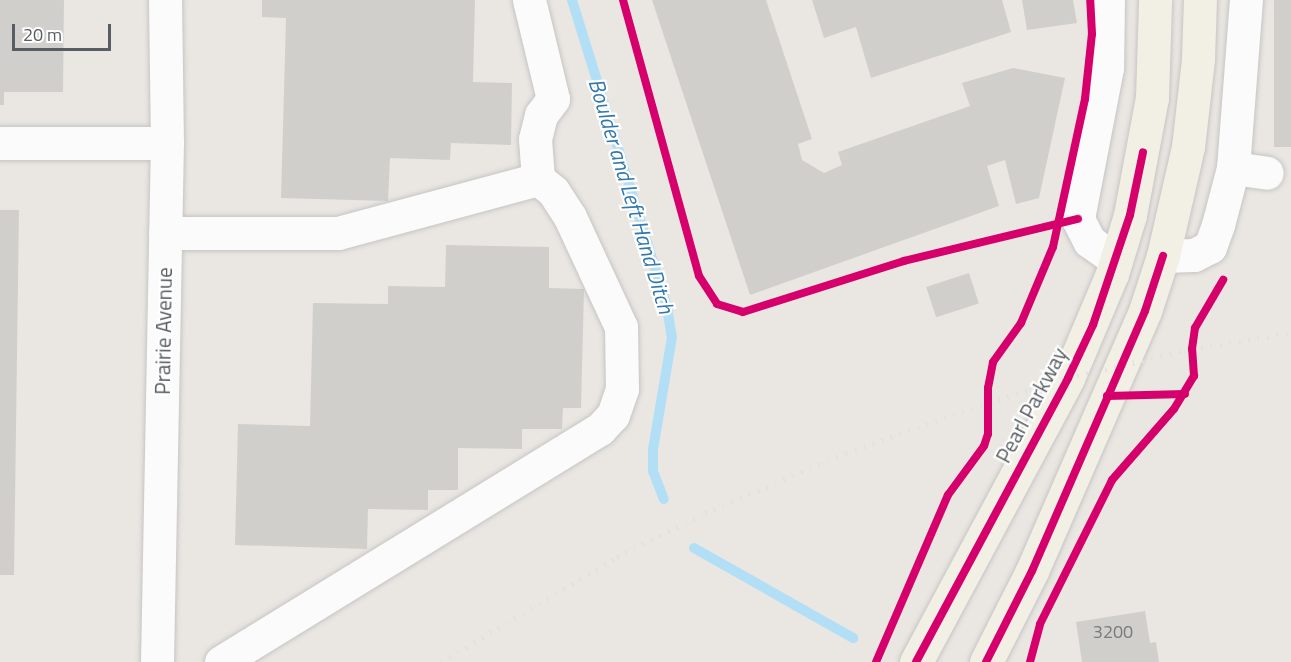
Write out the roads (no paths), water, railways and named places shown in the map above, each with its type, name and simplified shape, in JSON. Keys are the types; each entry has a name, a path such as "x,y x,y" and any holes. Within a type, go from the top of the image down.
{"main road":[{"name":"Pearl Parkway","path":"916,662 1068,378 1116,260 1130,215 1152,98 1155,0"},
{"path":"986,662 1032,571 1144,311 1162,256 1188,147 1198,59 1200,0"}],"street":[{"name":"Prairie Avenue","path":"157,662 167,143 165,0"},
{"path":"221,662 600,429 613,415 622,389 621,327 570,216 553,191 538,179 535,139 541,115 553,99 529,0"},
{"path":"1108,0 1107,68 1078,219 1089,241 1116,260"},
{"path":"1162,256 1194,255 1210,247 1233,168 1246,0"},
{"path":"0,143 167,143"},
{"path":"1233,168 1268,173"},
{"path":"165,233 338,233 538,179"}],"waterway":[{"name":"Boulder and Left Hand Ditch","path":"572,0 667,307 672,337 653,449 653,471 664,499"},
{"name":"Boulder and Left Hand Ditch","path":"694,548 853,638"}],"railway":[{"path":"441,662 617,557 705,513 846,453 989,402 1068,378 1192,349 1291,333"}]}
